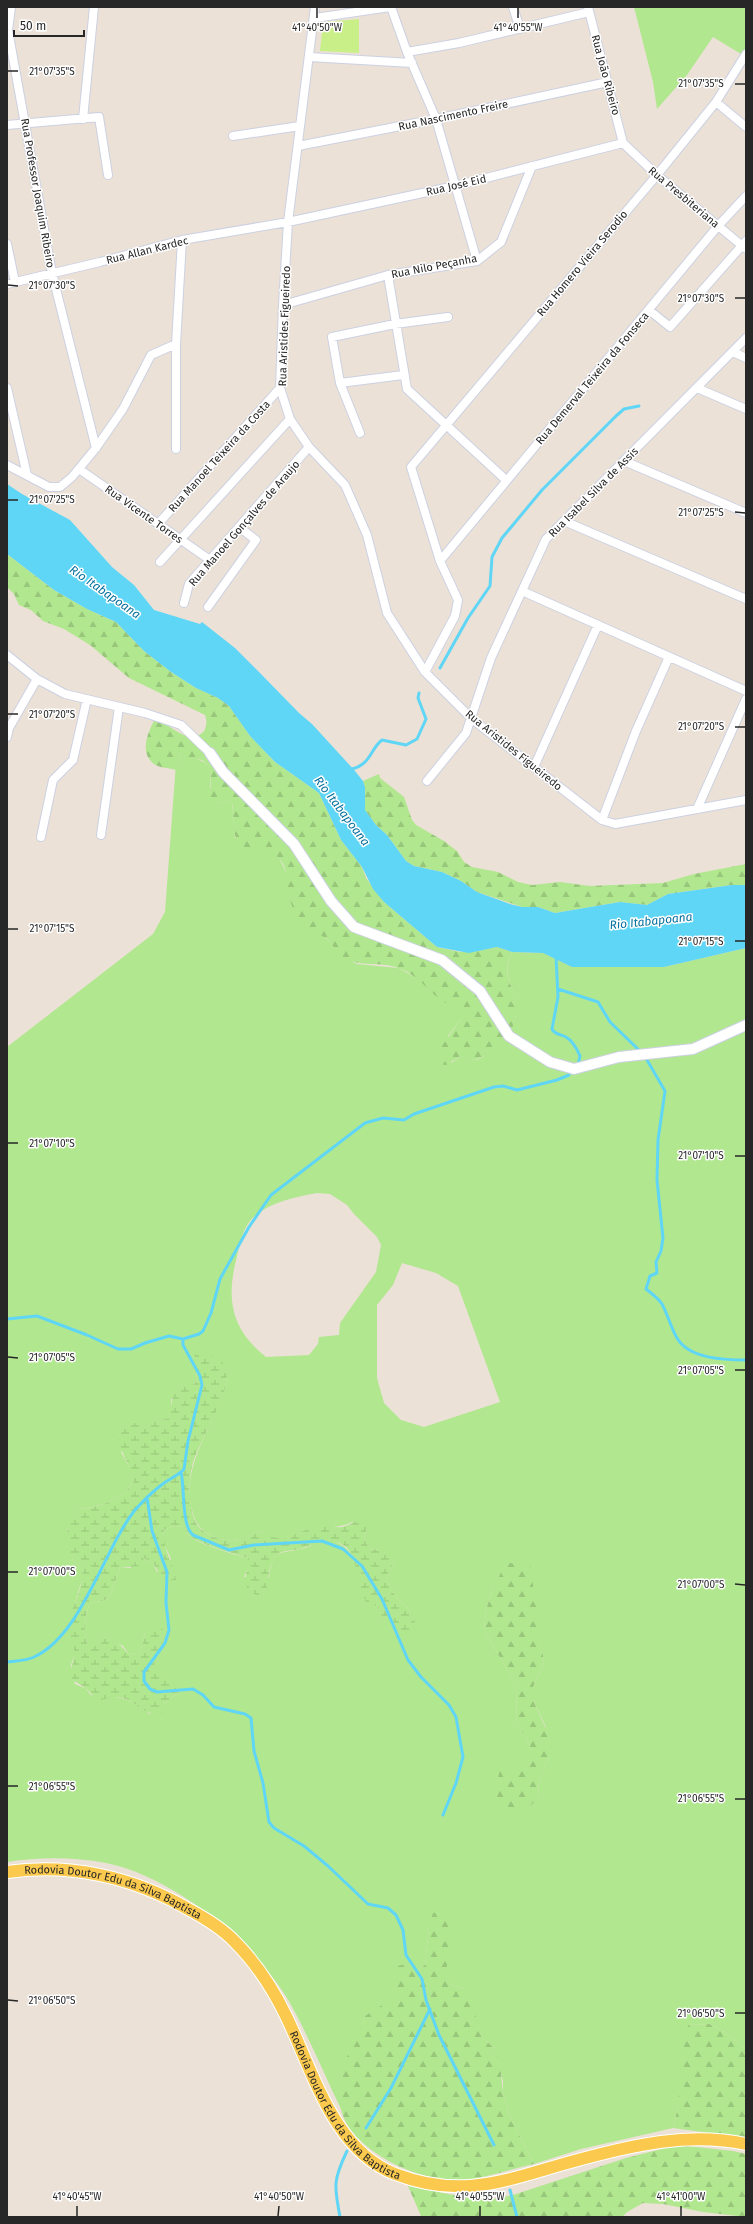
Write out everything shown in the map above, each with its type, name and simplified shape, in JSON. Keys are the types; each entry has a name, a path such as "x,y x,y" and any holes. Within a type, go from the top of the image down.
{"main road":[{"name":"Rodovia Doutor Edu da Silva Baptista","path":"7,1872 24,1870 72,1870 128,1881 168,1897 218,1928 234,1941 264,1976 286,2016 333,2116 352,2143 369,2161 400,2176 439,2185 470,2187 514,2179 577,2160 639,2145 703,2139 746,2144"}],"street":[{"name":"Rua Professor Joaquim Ribeiro","path":"11,7 8,30 9,51 26,123 52,274 96,448"},
{"path":"83,119 94,7"},
{"name":"Rua Aristides Figueiredo","path":"315,7 315,18 288,222 280,388 290,419 309,447 345,485 366,535 388,613 425,672 472,719 602,820 615,824 746,800"},
{"path":"315,18 391,7 407,52 436,119 477,260"},
{"path":"513,7 520,29"},
{"path":"407,52 459,43 520,29 588,10"},
{"name":"Rua João Ribeiro","path":"588,10 623,144"},
{"name":"Rua Homero Vieira Serodio","path":"440,561 411,466 657,175 716,102 746,54"},
{"path":"309,57 412,63"},
{"name":"Rua Nascimento Freire","path":"298,146 436,119 608,82"},
{"path":"716,102 746,127"},
{"path":"7,125 99,117 108,175"},
{"path":"233,136 300,126"},
{"name":"Rua José Eid","path":"288,222 455,186 623,144"},
{"name":"Rua Presbiteriana","path":"623,144 657,175 718,226 745,245"},
{"name":"Rua Nilo Peçanha","path":"283,305 388,275 477,260 501,242 532,166"},
{"name":"Rua Demerval Teixeira da Fonseca","path":"440,561 718,226 746,196"},
{"name":"Rua Allan Kardec","path":"11,283 52,274 182,240 288,222"},
{"path":"176,449 176,344 182,240"},
{"path":"7,244 11,283"},
{"path":"649,310 670,327 745,245"},
{"path":"388,275 403,375 407,389 506,480"},
{"path":"360,433 340,383 332,337 395,324 448,317"},
{"name":"Rua Isabel Silva de Assis","path":"427,781 466,733 472,719 491,658 546,539 746,338"},
{"path":"7,465 49,487 60,487 79,469 96,448 123,409 151,355 176,344"},
{"path":"733,352 746,358"},
{"path":"340,383 403,375"},
{"path":"7,388 27,475"},
{"name":"Rua Manoel Teixeira da Costa","path":"158,524 280,388"},
{"path":"697,388 746,409"},
{"path":"160,562 290,419"},
{"name":"Rua Manoel Gonçalves de Araujo","path":"184,603 189,584 309,447"},
{"path":"624,461 746,513"},
{"name":"Rua Vicente Torres","path":"79,469 210,560"},
{"path":"564,521 746,599"},
{"path":"208,607 256,540 239,527"},
{"path":"425,672 455,616 458,600 440,561"},
{"path":"522,592 746,691"},
{"path":"534,767 598,625"},
{"path":"7,655 36,679 65,694 119,707 181,725 210,753 223,772 294,844 331,901 354,927 442,960 480,991 509,1036 550,1062 574,1069 619,1057 693,1049 746,1025"},
{"path":"602,820 636,731 669,657"},
{"path":"7,737 9,728 36,679"},
{"path":"41,837 53,780 73,760 87,699"},
{"path":"697,809 746,699"},
{"path":"102,835 119,707"}],"green space":[{"path":"634,7 746,7 746,48 741,54 713,37 687,75 657,109 653,82"},
{"path":"359,19 359,53 320,51 323,22"},
{"path":"7,554 54,590 87,609 116,622 144,651 171,672 196,688 218,698 229,706 250,736 275,762 319,793 341,840 362,867 366,878 384,902 437,947 460,952 478,951 497,947 512,952 507,971 515,999 515,1019 507,1037 500,1045 484,1056 475,1060 461,1056 446,1065 440,1064 441,1047 461,1019 461,1014 458,1009 438,998 417,979 405,971 391,966 358,963 345,958 326,938 313,933 301,922 291,903 286,871 280,859 264,847 245,850 240,846 235,835 232,802 226,801 218,804 211,800 210,767 202,760 181,756 176,763 176,770 156,765 149,759 146,741 150,728 156,717 180,733 193,737 204,731 206,727 205,715 129,678 90,645 64,629 43,621 31,610 19,605 14,594 7,587"},
{"path":"181,756 185,756 200,760 210,767 210,787 218,804 226,801 232,802 235,838 264,846 277,854 288,876 292,903 344,957 357,964 398,968 421,980 445,1002 456,1006 461,1013 461,1019 448,1036 451,1063 461,1056 476,1060 482,1058 501,1042 511,1030 516,1016 515,1000 508,977 508,966 512,952 543,953 573,967 664,967 746,948 746,2050 723,2031 709,2024 689,2025 678,2107 673,2128 581,2149 534,2164 509,2115 503,2093 503,2081 494,2048 482,2037 465,1989 451,1985 446,1981 446,1972 429,1926 425,1965 419,1970 414,1968 393,2004 365,2016 362,2027 341,2077 341,2109 297,2016 275,1981 235,1936 185,1897 132,1870 106,1863 56,1858 7,1862 7,1047 153,934 165,912 176,763","holes":["317,1193 330,1194 347,1205 377,1237 381,1245 376,1272 340,1323 339,1335 319,1337 318,1344 309,1355 266,1357 254,1346 238,1324 232,1299 234,1271 240,1242 250,1221 256,1215 272,1205","402,1263 436,1273 458,1286 500,1402 424,1427 401,1420 384,1403 377,1378 377,1305 393,1285","197,1372 227,1378 223,1394 196,1456 192,1472 190,1489 191,1506 194,1518 200,1528 214,1537 227,1540 239,1539 259,1531 271,1538 279,1539 312,1529 338,1526 352,1522 367,1529 364,1538 369,1548 379,1550 395,1560 386,1578 396,1597 411,1612 385,1623 352,1555 345,1547 336,1542 319,1542 303,1548 278,1554 272,1562 269,1578 244,1577 248,1568 248,1558 199,1542 189,1535 185,1527 174,1526 164,1530 163,1541 171,1559 157,1572 153,1563 144,1558 130,1568 120,1568 109,1599 90,1604 85,1619 85,1635 88,1645 99,1646 104,1636 123,1646 129,1654 140,1653 145,1633 164,1640 156,1654 153,1665 154,1670 162,1678 170,1682 179,1692 150,1714 135,1704 122,1698 91,1695 85,1688 75,1684 71,1665 74,1656 74,1606 83,1576 82,1566 73,1561 67,1529 81,1509 97,1506 111,1501 129,1488 134,1481 132,1472 121,1452 158,1421 168,1418 172,1409 171,1399 195,1384","493,1588 534,1601 544,1663 533,1687 533,1700 545,1725 550,1743 550,1756 539,1781 538,1798 517,1767 531,1763 531,1749 527,1738 517,1726 516,1685 484,1630 486,1610"]},
{"path":"379,774 380,778 404,797 412,820 416,825 444,841 457,851 464,862 472,867 498,872 518,882 532,885 560,882 590,886 663,883 694,874 746,864 746,885 732,885 668,894 647,905 620,902 555,913 538,907 522,907 477,892 461,881 442,872 414,866 406,861 387,835 376,825 364,809 365,787 363,781"},
{"path":"196,1353 220,1360 225,1367 227,1377 225,1389 195,1456 191,1472 191,1506 199,1527 212,1536 226,1540 238,1539 259,1531 268,1536 283,1538 320,1526 347,1526 362,1519 367,1529 364,1538 369,1548 389,1552 395,1560 386,1578 396,1597 411,1612 415,1621 411,1630 404,1633 398,1633 389,1628 385,1624 377,1606 366,1602 351,1553 345,1546 335,1542 322,1543 281,1552 278,1554 270,1566 267,1587 263,1597 249,1591 246,1587 245,1582 248,1558 200,1542 189,1535 185,1527 174,1526 164,1530 164,1536 166,1549 176,1580 164,1581 153,1563 144,1558 140,1566 120,1568 109,1599 90,1604 86,1614 85,1624 85,1635 88,1645 99,1645 104,1636 115,1640 129,1654 140,1653 145,1633 153,1625 163,1629 164,1640 154,1658 155,1670 162,1678 173,1682 179,1692 163,1704 161,1715 152,1714 127,1700 120,1698 112,1697 101,1700 75,1681 70,1675 74,1656 74,1644 65,1637 66,1628 81,1585 82,1566 73,1561 67,1530 70,1521 81,1509 111,1501 129,1488 134,1481 122,1450 117,1431 123,1427 135,1423 168,1418 171,1411 174,1389 195,1384 197,1372 192,1362"},
{"path":"506,1563 530,1564 544,1663 533,1687 533,1700 547,1731 550,1743 550,1756 539,1781 538,1798 530,1806 501,1809 497,1790 500,1770 531,1763 531,1749 527,1738 517,1726 516,1685 484,1630 486,1610 493,1588"},
{"path":"450,1910 446,1981 451,1985 465,1989 470,1997 482,2037 494,2048 500,2064 503,2093 509,2115 534,2164 462,2180 446,2180 428,2176 390,2162 373,2151 358,2138 347,2124 340,2102 342,2070 363,2024 365,2016 384,2004 393,2004 394,1979 398,1966 409,1963 419,1970 425,1965 429,1926 433,1913"},
{"path":"709,2024 723,2031 746,2050 746,2138 673,2128 678,2107 681,2034 689,2025"},
{"path":"678,2145 733,2151 746,2154 746,2217 703,2212 663,2204 643,2203 627,2212 622,2217 428,2217 421,2216 408,2186 474,2199 491,2200 516,2194 626,2158"}],"water":[{"name":"Rio Itabapoana","path":"7,484 22,494 70,520 112,567 134,585 154,610 200,624 202,622 235,648 299,713 312,724 355,771 363,781 365,787 365,810 376,825 387,835 406,861 414,866 442,872 461,881 477,892 510,904 522,907 538,907 555,913 620,902 647,905 668,894 732,885 746,885 746,948 664,967 572,967 543,953 512,952 497,947 469,953 437,947 384,902 373,889 362,867 341,840 319,793 275,762 250,736 229,706 218,698 196,688 171,672 144,651 116,622 87,609 54,590 7,554"}],"waterway":[{"path":"440,668 468,618 490,586 492,557 502,538 542,490 616,416 624,409 639,406"},
{"path":"351,769 363,764 382,740 406,745 417,739 426,719 418,698 419,693"},
{"path":"556,956 558,997 552,1029 556,1033 571,1041 574,1045 580,1056 578,1065"},
{"path":"558,989 598,1002 610,1022 641,1052"},
{"path":"647,1060 665,1091 658,1140 657,1180 663,1238 661,1251 656,1262 657,1273 650,1276 646,1289 662,1304 677,1338 690,1350 718,1359 746,1360"},
{"path":"7,1319 37,1316 87,1335 118,1349 131,1349 169,1336 183,1339 199,1334 203,1331 211,1313 220,1279 249,1227 271,1195 365,1123 383,1118 404,1120 414,1114 494,1087 503,1086 517,1090 557,1080 569,1075"},
{"path":"7,1662 34,1657 51,1646 66,1630 79,1611 123,1527 135,1510 156,1489 184,1469 188,1441 202,1385 200,1376 183,1345 183,1339"},
{"path":"181,1472 185,1515 189,1530 193,1535 229,1550 254,1545 322,1541 343,1549 362,1566 382,1599 408,1660 421,1677 449,1705 456,1717 463,1757 456,1783 443,1815"},
{"path":"147,1497 152,1531 167,1572 166,1603 169,1630 165,1643 144,1672 144,1681 150,1689 157,1692 193,1689 203,1695 214,1707 245,1714 251,1718 254,1751 263,1783 269,1822 274,1828 304,1846 328,1866 368,1904 388,1908 396,1915 403,1930 406,1955 422,1979 426,2000 439,2035 494,2145"},
{"path":"366,2128 391,2088 430,2009"},
{"path":"340,2217 336,2183 339,2169 347,2151"},
{"path":"510,2190 517,2217"}]}
